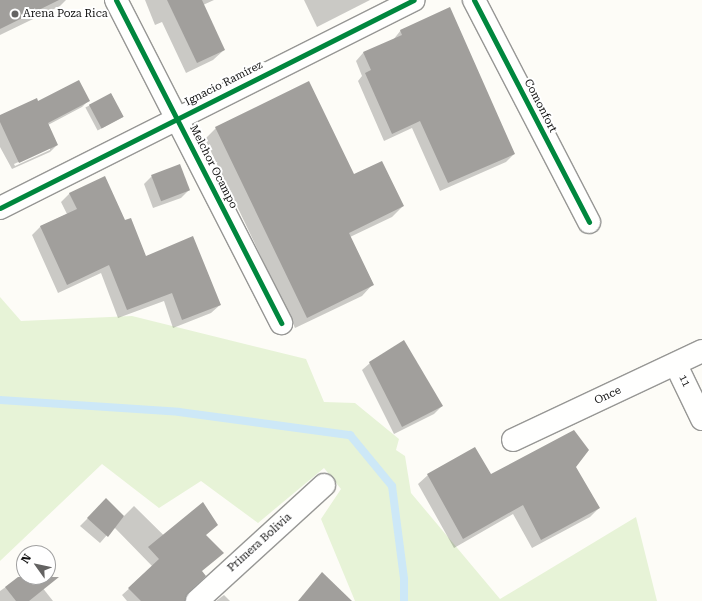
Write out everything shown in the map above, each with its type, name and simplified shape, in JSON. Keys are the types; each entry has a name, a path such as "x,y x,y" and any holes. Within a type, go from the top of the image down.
{"street":[{"name":"Melchor Ocampo","path":"116,0 280,323"},
{"name":"Ignacio Ramírez","path":"0,208 414,0"},
{"name":"Comonfort","path":"474,0 589,222"},
{"name":"Once","path":"513,440 702,351"},
{"name":"11","path":"676,364 702,419"},
{"name":"Primera Bolivia","path":"197,601 324,486"}],"green space":[{"path":"0,297 21,321 132,316 306,359 324,402 355,403 399,439 396,450 405,456 411,493 500,599 636,517 657,601 355,601 321,519 341,489 324,468 258,523 201,481 159,508 102,464 0,561"}],"building":[{"name":"Arena Poza Rica","path":"0,0 59,0 0,29"},
{"path":"167,0 202,0 225,50 197,63"},
{"path":"450,7 515,154 448,183 420,121 392,134 365,73 371,70 363,52 402,35 400,30"},
{"path":"79,80 90,101 48,123 58,145 19,163 0,122 0,115 37,98 38,101"},
{"path":"309,81 354,174 382,161 404,206 349,233 374,285 307,318 215,127"},
{"path":"111,93 124,117 102,129 89,105"},
{"path":"180,164 190,190 161,201 151,175"},
{"path":"105,176 125,220 131,218 146,256 193,236 221,305 182,320 172,293 127,310 109,265 67,285 40,226 77,209 69,193"},
{"path":"404,340 443,406 402,427 369,362"},
{"path":"574,430 589,450 576,467 600,508 541,540 523,505 463,539 427,474 475,447 491,474"},
{"path":"106,498 124,516 108,537 87,518"},
{"path":"203,502 218,525 206,535 224,553 202,571 206,576 189,592 185,601 141,601 128,588 159,559 148,547"},
{"path":"322,572 352,601 298,601"},
{"path":"16,579 16,585 49,585 29,601 16,601 5,587"}],"waterway":[{"path":"0,400 179,412 350,435 392,486 404,579 404,601"}],"cycle path":[{"path":"116,0 281,323"},
{"path":"0,208 414,0"},
{"path":"474,0 589,222"}],"place":[{"name":"Arena Poza Rica","path":"15,14"}]}
